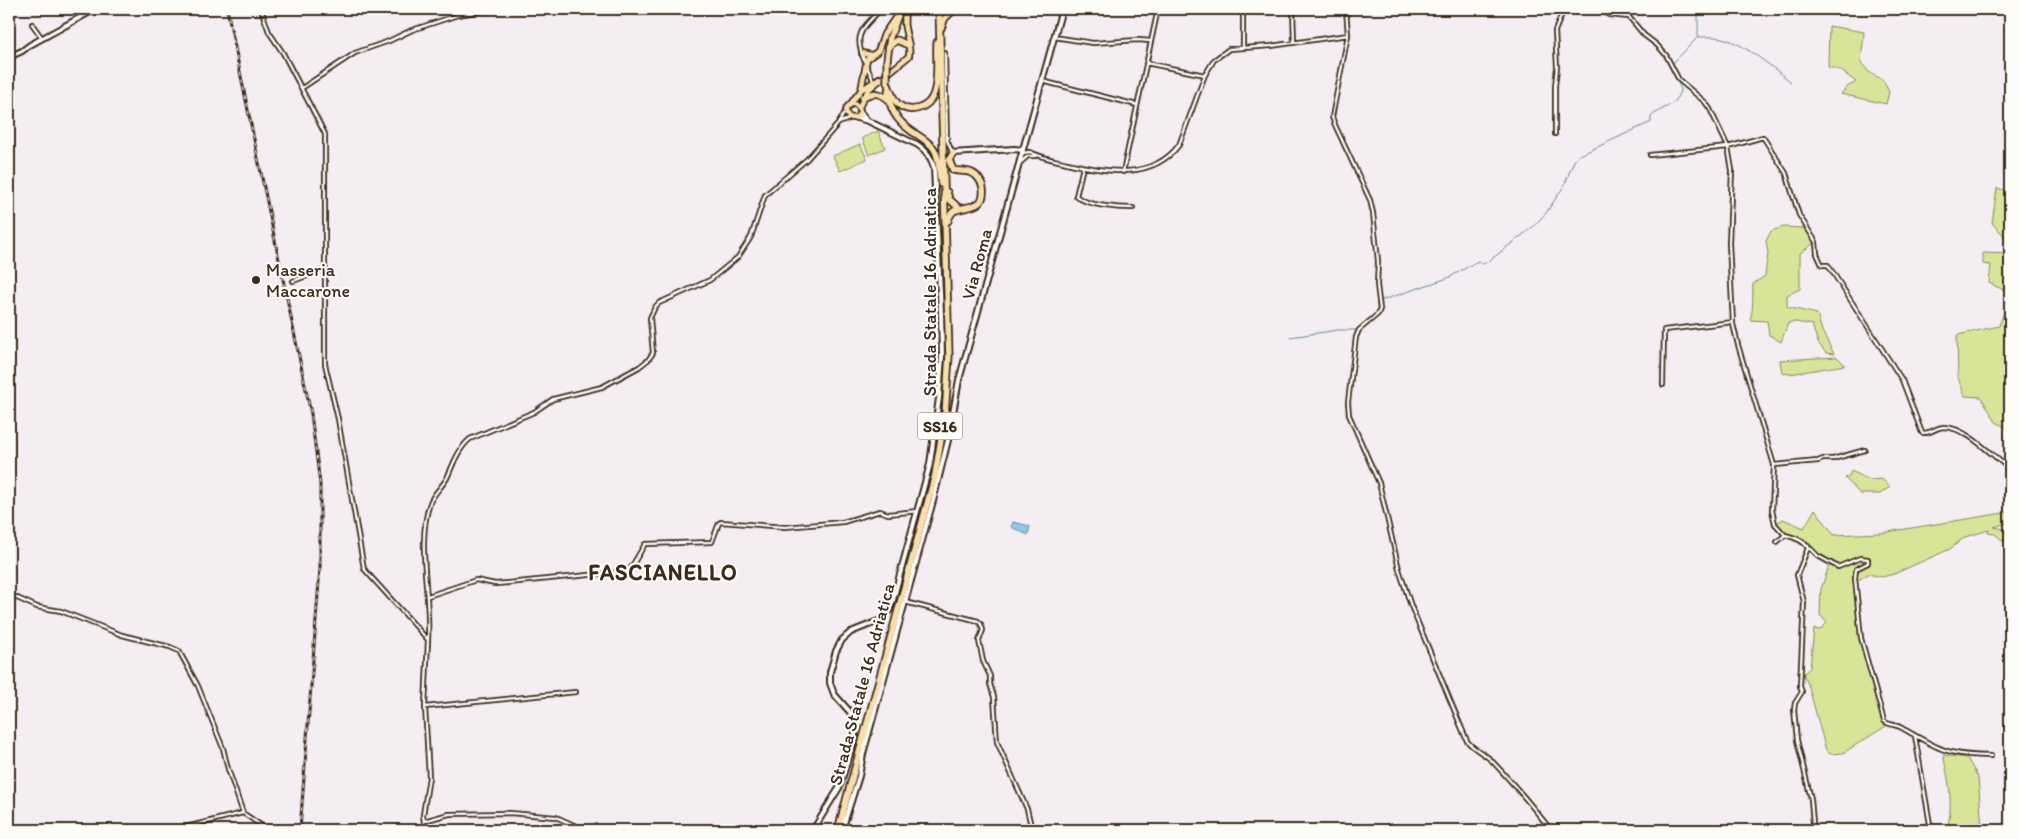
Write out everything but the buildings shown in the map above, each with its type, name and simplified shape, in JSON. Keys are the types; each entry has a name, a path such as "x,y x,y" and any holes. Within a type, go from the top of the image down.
{"highway":[{"path":"903,9 894,24 888,48 886,79 888,100 891,110 898,120 934,149 949,199 960,209"},
{"name":"Strada Statale 16 Adriatica","path":"836,830 936,475 945,416 949,356 938,9"},
{"name":"Strada Statale 16 Adriatica","path":"836,830 926,496 936,454 944,399 946,356 940,30 938,9"},
{"path":"940,30 945,18 955,9"},
{"path":"886,79 897,103 905,108 918,109 930,101 934,95 936,81 937,22"},
{"path":"888,48 897,40 908,45"},
{"path":"863,97 870,94 879,94 888,100"},
{"path":"946,238 948,218 954,211 975,206 982,197 984,190 977,177 971,173 953,170 949,160 953,153"}],"main road":[{"path":"862,53 871,54 878,51 884,34 903,9"},
{"path":"873,83 863,97 857,118 851,118 847,115 848,108 861,90 873,83 886,79 906,60 910,51 904,25 903,9"},
{"path":"861,90 866,65 871,54"},
{"path":"848,108 853,104 860,109"}],"street":[{"path":"9,57 90,12 109,9"},
{"path":"260,9 269,32 283,53 325,134 325,364 339,428 364,569 428,640"},
{"path":"302,88 355,53 389,41 412,30 458,15 495,9"},
{"path":"873,83 872,75 866,65 858,41 860,32 881,9"},
{"name":"Via Roma","path":"842,830 859,776 926,527 948,440 959,380 1062,9"},
{"path":"1123,172 1158,9"},
{"path":"1243,9 1243,47"},
{"path":"1293,9 1294,43"},
{"path":"1346,9 1348,35 1332,117 1372,206 1378,261 1377,285 1380,308 1378,314 1358,332 1348,409 1366,456 1379,483 1399,569 1411,606 1467,741 1473,748 1489,758 1509,778 1551,830"},
{"path":"1555,134 1554,86 1557,67 1555,31 1564,9"},
{"path":"1598,9 1609,15 1629,17 1644,35 1657,45 1666,55 1679,80 1705,102 1710,109 1728,147 1732,170 1729,243 1733,322 1738,345 1774,465 1772,510 1776,525 1785,535 1807,545 1818,556 1836,566 1860,558 1868,559 1868,563 1859,566 1855,574 1861,638 1884,722 1900,726 1941,750 1952,753 1991,756"},
{"path":"32,24 42,38"},
{"path":"1019,163 1028,156 1037,156 1103,172 1123,172 1162,162 1172,155 1179,145 1205,75 1214,60 1229,49 1271,46 1348,35"},
{"path":"1054,37 1093,43 1151,41"},
{"path":"945,53 947,140 953,153 1023,149 1037,156"},
{"path":"1146,63 1205,75"},
{"path":"872,75 886,79"},
{"path":"1042,81 1137,105"},
{"path":"425,830 423,815 428,777 425,706 428,596 425,568 425,527 431,501 444,483 462,446 470,439 534,412 553,399 602,387 648,360 653,353 650,318 654,307 710,280 738,257 751,237 765,195 808,159 838,124 848,108"},
{"path":"860,109 868,121"},
{"path":"838,124 851,118"},
{"path":"813,830 839,788 855,737 855,725 850,712 834,694 830,683 830,672 842,640 851,632 881,620 889,611 893,600 930,464 936,425 942,356 938,234 934,168 931,158 924,149 868,121 857,118"},
{"path":"1650,155 1728,147 1763,137 1766,139 1772,154 1786,173 1799,215 1816,242 1819,261 1822,265 1828,265 1896,370 1922,433 1927,434 1946,427 1957,430 1985,448 2010,469"},
{"path":"1023,149 1030,152"},
{"path":"1023,149 1028,156"},
{"path":"1083,167 1076,196 1080,199 1099,204 1134,208"},
{"path":"292,281 326,269"},
{"path":"1663,385 1664,330 1733,322"},
{"path":"1774,465 1833,459 1866,450"},
{"path":"428,596 476,580 494,584 629,571 645,544 712,542 720,522 785,527 843,522 880,511 888,514 918,511"},
{"path":"1776,542 1785,535"},
{"path":"1807,545 1806,554 1797,575 1804,602 1804,628 1800,686 1802,692 1795,703 1794,710 1796,740 1811,799 1813,823 1811,830"},
{"path":"9,598 15,597 37,607 61,611 122,635 170,647 179,652 198,686 223,748 243,812 268,830"},
{"path":"905,602 978,621 981,624 983,633 980,640 983,661 990,676 990,684 994,696 997,742 1026,810 1032,830"},
{"path":"425,706 576,692"},
{"path":"1915,736 1931,830"},
{"path":"174,830 243,812"},
{"path":"424,821 457,813 536,814 556,817 585,830"}],"green space":[{"path":"1829,26 1864,32 1861,63 1869,72 1883,80 1889,92 1886,104 1841,94 1847,87 1856,82 1840,70 1828,67"},
{"path":"878,131 885,148 869,155 862,138"},
{"path":"860,144 867,159 840,171 833,156"},
{"path":"1997,188 2010,192 2010,245 2009,241 1992,223"},
{"path":"1784,227 1803,228 1813,239 1813,244 1800,253 1800,289 1787,295 1787,307 1817,314 1822,331 1834,354 1826,353 1818,343 1812,325 1796,322 1788,323 1781,342 1769,335 1767,321 1750,320 1753,284 1765,276 1768,253 1766,241 1771,231"},
{"path":"1983,253 2010,254 2010,293 1989,283 1991,265 1983,264"},
{"path":"2010,294 2010,430 1996,422 1981,397 1965,396 1958,378 1957,335 1999,326"},
{"path":"1837,357 1845,365 1790,374 1782,373 1780,360"},
{"path":"1851,471 1870,480 1882,479 1890,487 1880,494 1860,494 1845,478 1849,476"},
{"path":"1815,509 1834,535 1881,533 2010,512 2010,522 1994,527 2010,530 2010,548 2007,545 2008,541 2003,541 1995,534 1988,533 1989,530 1965,537 1950,549 1894,574 1882,577 1868,574 1855,582 1860,638 1881,719 1886,726 1843,753 1830,754 1826,750 1808,684 1803,674 1810,668 1814,629 1820,630 1827,623 1820,615 1821,589 1830,563 1808,546 1774,525 1783,519 1804,528"},
{"path":"1943,755 1967,758 1978,777 1982,828 1980,830 1939,830 1942,824 1948,826 1950,808 1949,782"}],"water":[{"path":"1013,522 1030,526 1028,535 1011,527"}],"waterway":[{"path":"1698,36 1698,13 1702,9"},
{"path":"1673,63 1698,37 1719,37 1750,51 1791,82"},
{"path":"1290,337 1338,330 1357,330 1377,312 1377,302 1448,278 1478,261 1483,264 1489,261 1534,226 1546,213 1564,186 1574,161 1578,156 1651,122 1651,117 1654,114 1675,102 1681,89 1669,65"}],"railway":[{"path":"227,9 311,414 320,484 320,568 300,830"}],"place":[{"name":"Masseria Maccarone","path":"256,280"}],"district":[{"name":"FASCIANELLO","path":"663,572"}]}
